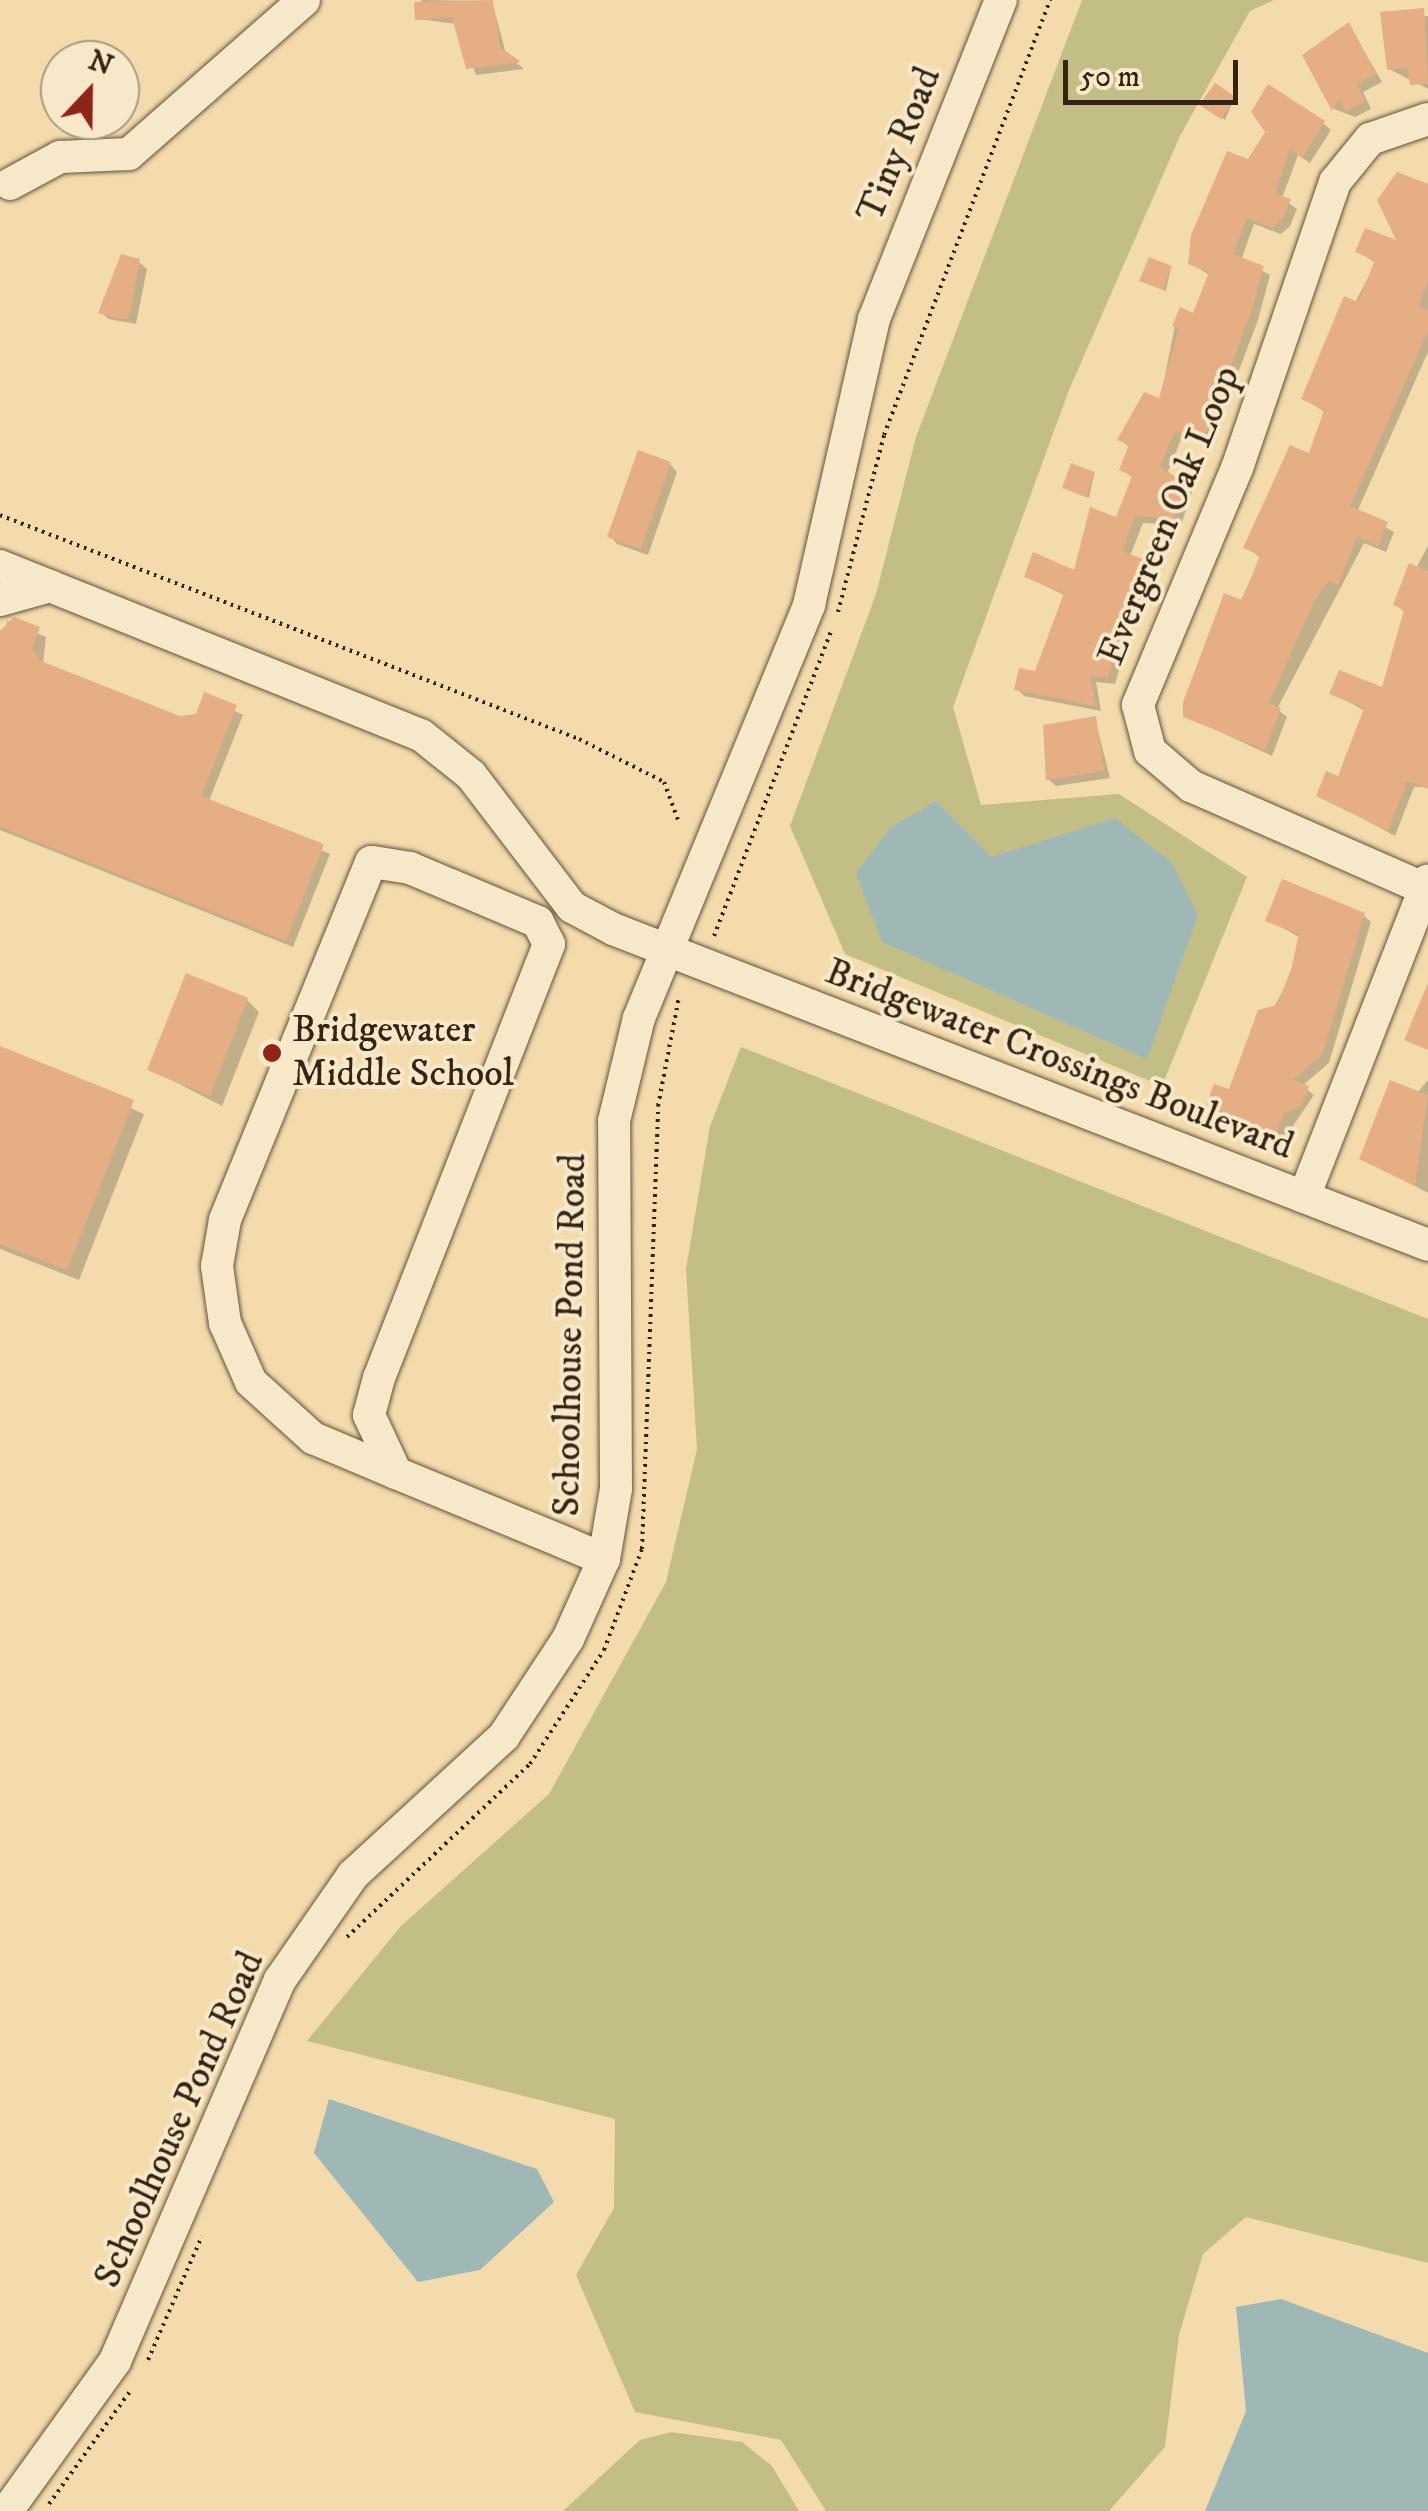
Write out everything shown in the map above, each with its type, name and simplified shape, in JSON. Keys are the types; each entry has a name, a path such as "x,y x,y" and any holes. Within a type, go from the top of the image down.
{"street":[{"path":"10,184 60,158 130,154 304,0"},
{"name":"Tiny Road","path":"874,319 1001,0"},
{"name":"Evergreen Oak Loop","path":"1427,887 1190,786 1150,751 1138,705 1237,468 1335,182 1370,139 1428,119"},
{"name":"Schoolhouse Pond Road","path":"6,2511 114,2361 280,1980 353,1875 504,1736 568,1639 604,1559 616,1489 614,1121 662,950 808,606 874,319"},
{"name":"Bridgewater Crossings Boulevard","path":"0,566 421,735 471,775 572,907 662,950 1428,1245"},
{"path":"0,600 50,586"},
{"path":"396,1472 369,1415 379,1378 548,944 538,922 410,868 371,862 232,1202 217,1266 226,1323 251,1382 313,1438 604,1559"},
{"path":"1304,1197 1427,887"}],"path":[{"path":"0,515 579,739 664,782 678,820"}],"shaded area":[{"path":"1082,0 1274,0 1250,11 1180,136 1069,390 953,707 981,805 1119,794 1247,877 1162,1086 845,954 790,826 876,594 916,437"},
{"path":"741,1047 1428,1319 1428,2263 1246,2217 1203,2254 1179,2335 1165,2447 1109,2511 826,2511 781,2440 635,2412 576,2275 614,2208 615,2119 307,2041 401,1926 549,1794 666,1582 697,1449 686,1269 710,1126"},
{"path":"671,2432 742,2442 772,2466 799,2511 563,2511 640,2440"}],"water":[{"path":"936,801 991,857 1115,818 1172,863 1198,915 1147,1059 882,942 856,873 891,827"},
{"path":"329,2099 537,2169 554,2202 480,2270 418,2282 314,2153"},
{"path":"1281,2299 1428,2353 1428,2511 1205,2511 1246,2411 1236,2307"}],"building":[{"path":"493,0 500,47 521,62 466,69 452,17 415,20 414,2"},
{"path":"1424,8 1428,84 1410,85 1408,68 1387,70 1380,12"},
{"path":"1349,22 1376,74 1357,84 1365,101 1346,111 1339,99 1332,111 1302,55"},
{"path":"1215,83 1236,97 1221,119 1199,105"},
{"path":"1268,84 1325,121 1302,158 1290,150 1275,193 1291,199 1283,218 1272,228 1247,218 1233,254 1264,266 1251,312 1203,441 1175,431 1160,467 1186,483 1174,519 1135,516 1122,551 1150,562 1150,571 1144,588 1135,584 1108,678 1090,676 1096,706 1014,690 1019,668 1035,671 1064,593 1024,577 1033,552 1074,570 1090,507 1116,517 1132,476 1119,470 1129,445 1117,440 1144,392 1159,398 1179,328 1172,326 1180,307 1193,313 1209,272 1188,264 1191,235 1227,151 1248,159 1265,132 1251,112"},
{"path":"1397,172 1428,184 1428,282 1418,306 1428,310 1428,331 1350,506 1388,522 1378,546 1357,537 1338,585 1329,581 1315,599 1269,703 1281,708 1265,750 1183,717 1183,702 1224,593 1242,600 1260,555 1243,548 1290,445 1309,453 1324,410 1301,399 1344,296 1358,302 1375,260 1355,252 1365,228 1396,240 1377,200"},
{"path":"121,254 140,259 129,318 119,319 98,313"},
{"path":"1149,257 1172,266 1163,290 1139,281"},
{"path":"638,450 671,462 641,549 607,537"},
{"path":"1071,463 1095,472 1086,497 1062,488"},
{"path":"1409,563 1428,571 1428,789 1407,781 1388,831 1316,796 1326,771 1338,776 1364,708 1329,694 1339,670 1382,687 1404,610 1393,605"},
{"path":"14,617 40,627 32,649 41,661 180,716 196,714 204,692 237,705 201,796 324,844 286,941 0,827 0,631"},
{"path":"1096,716 1104,771 1046,780 1043,725"},
{"path":"1282,879 1365,913 1322,1055 1293,1080 1309,1086 1302,1105 1284,1114 1276,1133 1206,1105 1214,1084 1229,1089 1258,1010 1277,1005 1291,970 1299,934 1265,921"},
{"path":"186,973 248,998 210,1096 147,1070"},
{"path":"1428,983 1428,1050 1404,1040"},
{"path":"0,1046 134,1100 67,1270 0,1244"},
{"path":"1390,1080 1428,1095 1415,1186 1359,1159"}],"place":[{"name":"Bridgewater Middle School","path":"272,1053"}]}
